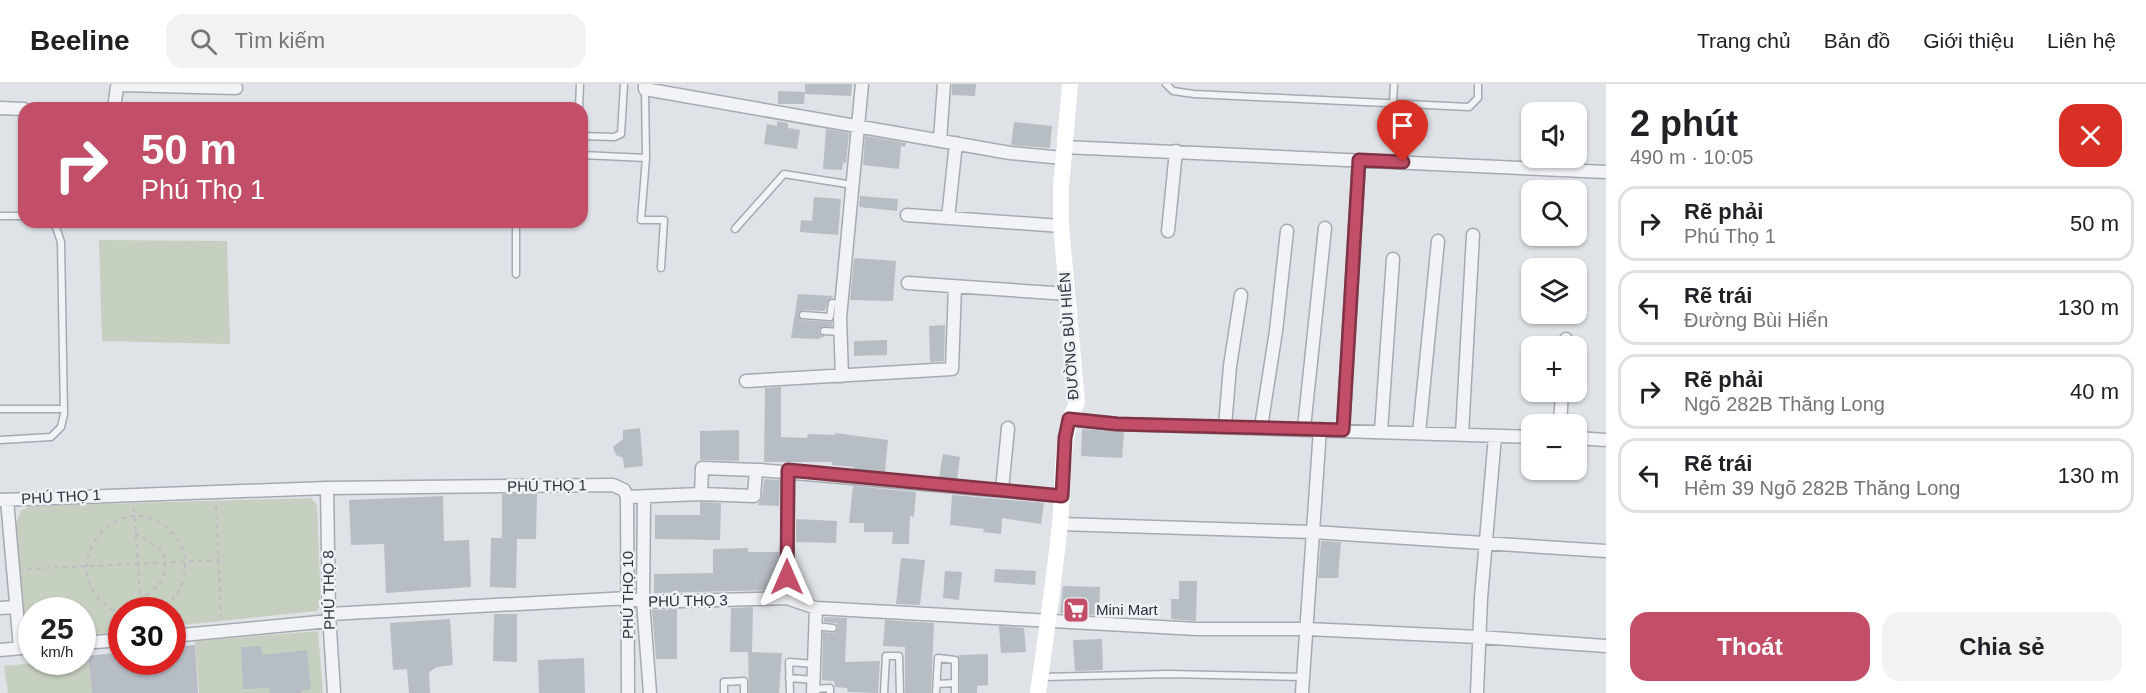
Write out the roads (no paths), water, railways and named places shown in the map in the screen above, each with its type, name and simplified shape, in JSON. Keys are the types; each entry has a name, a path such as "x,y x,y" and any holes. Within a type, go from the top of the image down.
{"street":[{"path":"842,376 840,332 862,84"},
{"path":"939,140 944,84"},
{"name":"ĐƯỜNG BÙI HIỂN","path":"1039,685 1060,524 1065,438 1069,419 1077,402 1061,226 1070,84"},
{"path":"115,102 117,87 122,85 236,88"},
{"path":"645,87 1010,153 1176,151 1606,172"},
{"path":"0,108 18,109"},
{"path":"948,218 956,143"},
{"path":"1168,231 1176,151"},
{"path":"1343,430 1359,160"},
{"path":"908,214 1061,226"},
{"path":"1304,428 1325,228"},
{"path":"1262,427 1279,312 1287,231"},
{"path":"1462,434 1473,235"},
{"path":"1419,433 1438,241"},
{"path":"1381,431 1393,259"},
{"path":"908,283 1068,294"},
{"path":"746,381 952,369 955,286"},
{"path":"1225,426 1230,366 1241,295"},
{"path":"1069,419 1117,424 1521,436"},
{"path":"1002,490 1008,428"},
{"path":"1302,693 1320,429"},
{"path":"1478,693 1485,543 1495,435"},
{"path":"1587,439 1606,440"},
{"path":"702,494 702,468 788,470 1062,496"},
{"name":"PHÚ THỌ 1","path":"3,500 327,488 613,485 624,490 627,498 644,499 702,494 754,496 756,470"},
{"path":"787,598 788,470"},
{"name":"PHÚ THỌ 8","path":"327,488 329,618 334,693"},
{"name":"PHÚ THỌ 10","path":"627,498 629,598 627,693"},
{"name":"PHÚ THỌ 10","path":"644,499 643,602 650,693"},
{"path":"3,500 18,618"},
{"path":"1060,524 1313,532 1606,550"},
{"name":"PHÚ THỌ 3","path":"186,635 329,618 629,598 643,602 787,598 816,608 1046,622 1197,629 1307,629 1606,646"},
{"path":"0,608 15,607"},
{"path":"814,687 816,608"},
{"path":"0,650 18,648"}],"lane":[{"path":"579,102 580,84"},
{"path":"588,136 614,137 621,134 624,84"},
{"path":"1166,84 1173,91 1194,94 1469,106 1478,98 1478,84"},
{"path":"1393,103 1394,84"},
{"path":"645,87 646,158 641,220 664,220 661,268"},
{"path":"588,155 646,158"},
{"path":"735,229 784,174 853,185"},
{"path":"0,216 18,216"},
{"path":"0,440 51,437 61,427 64,409 61,242 56,228"},
{"path":"516,228 516,274"},
{"path":"803,315 830,317 832,303 842,304"},
{"path":"824,331 840,332"},
{"path":"0,409 64,409"},
{"path":"814,626 832,628"},
{"path":"885,693 886,656 899,656 900,693"},
{"path":"936,693 938,658 955,660 955,693"},
{"path":"790,693 789,662 815,664"},
{"path":"1039,685 1168,674 1303,678"},
{"path":"789,678 814,687 830,688 830,693"},
{"path":"724,693 724,682 744,681 744,693"},
{"path":"885,683 899,682"},
{"path":"937,684 955,683"}],"place":[{"name":"Mini Mart","path":"1076,610"}]}
